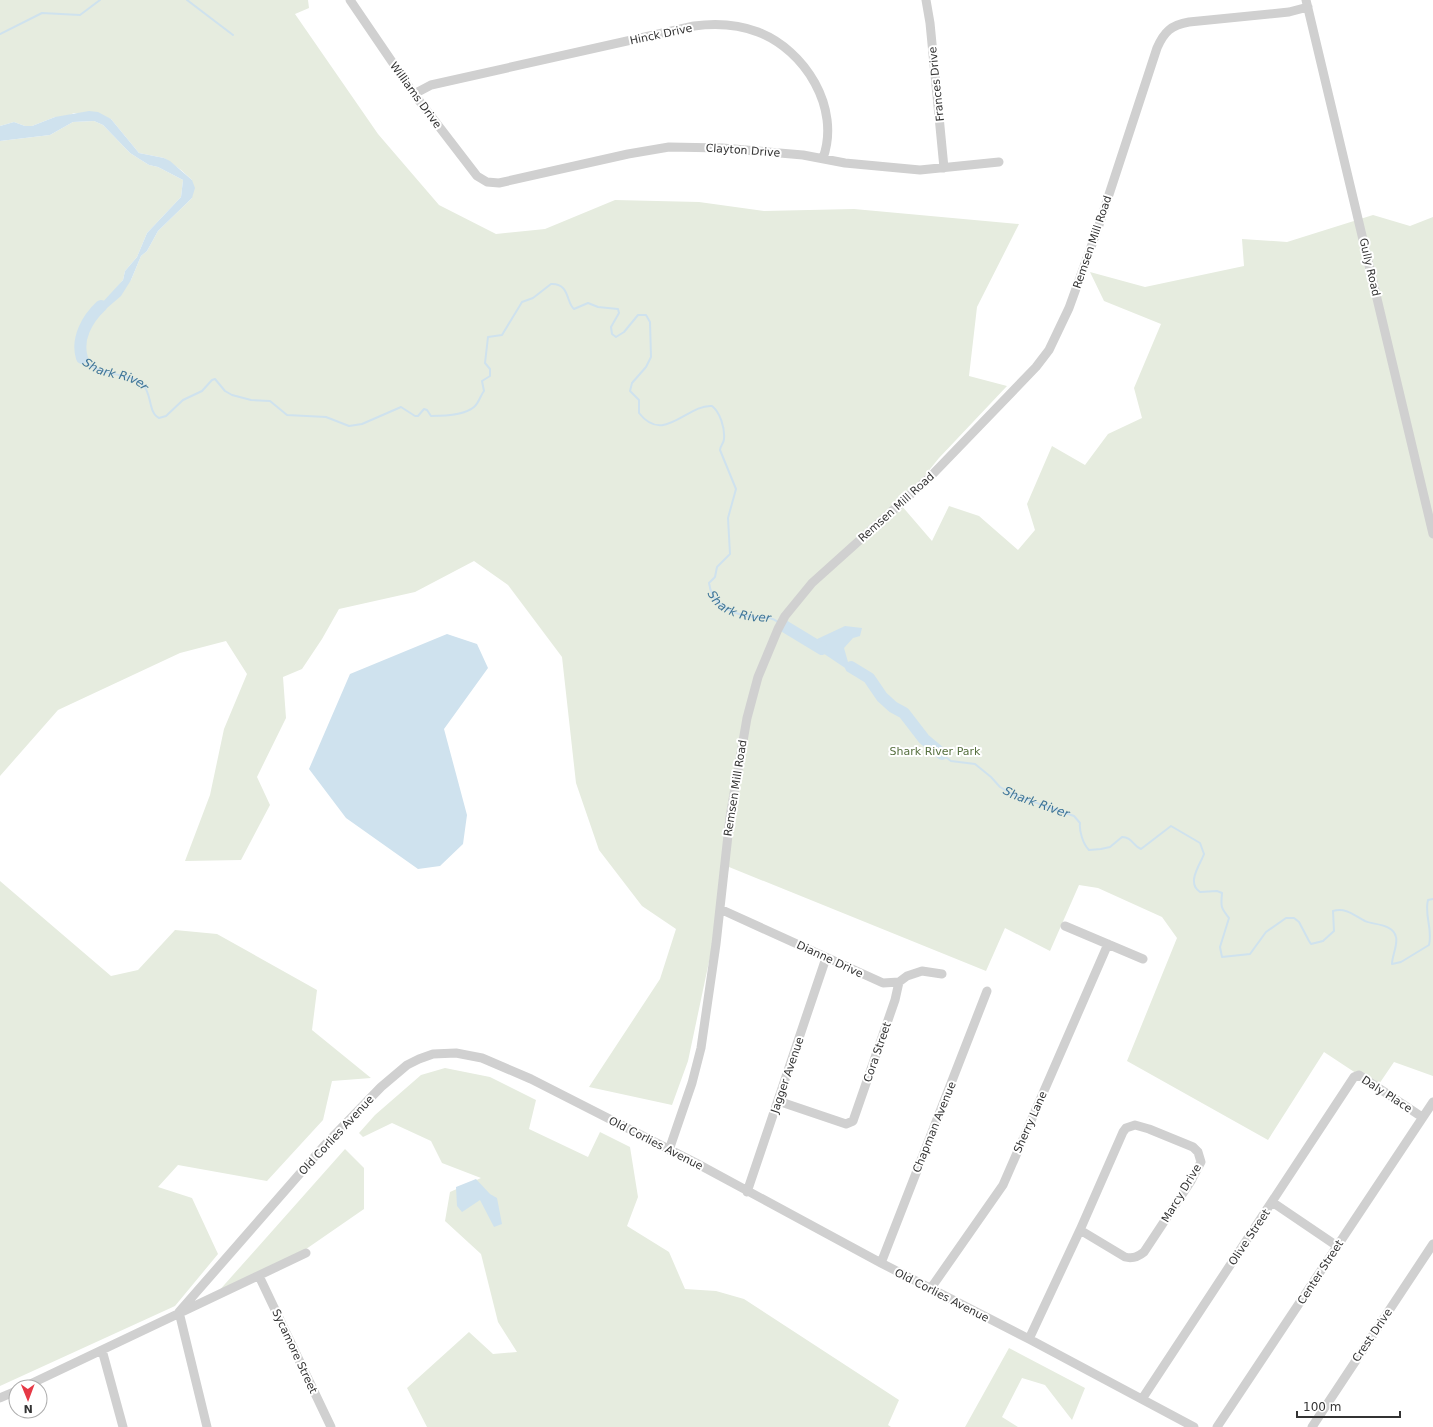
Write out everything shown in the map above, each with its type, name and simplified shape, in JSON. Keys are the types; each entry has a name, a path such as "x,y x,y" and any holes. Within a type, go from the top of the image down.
{"street":[{"name":"Williams Drive","path":"350,0 414,94 478,176 490,183"},
{"name":"Frances Drive","path":"926,0 930,23 944,168"},
{"name":"Gully Road","path":"1307,3 1433,534"},
{"name":"Remsen Mill Road","path":"669,1150 692,1083 701,1048 720,909 729,824 747,718 758,677 785,616 801,595 820,575 930,477 1036,367 1049,350 1069,308 1099,225 1157,48 1168,30 1176,25 1189,22 1288,12 1307,3"},
{"name":"Hinck Drive","path":"414,94 431,85 694,26 715,24 735,26 758,32 777,42 795,56 809,74 820,94 826,118 827,148 823,158"},
{"name":"Clayton Drive","path":"490,183 499,183 628,154 669,147 737,149 803,155 884,168 920,170 999,162"},
{"name":"Dianne Drive","path":"720,909 883,983 899,982"},
{"path":"1065,926 1143,959"},
{"name":"Sherry Lane","path":"931,1288 1003,1185 1108,944"},
{"name":"Jagger Avenue","path":"746,1192 826,958"},
{"path":"899,982 916,972 929,971 942,974"},
{"name":"Cora Street","path":"778,1101 846,1124 853,1121 895,1000 899,982"},
{"name":"Chapman Avenue","path":"881,1263 987,991"},
{"name":"Old Corlies Avenue","path":"179,1312 358,1110 394,1075 413,1061 425,1056 442,1053 456,1053 482,1058 504,1066 669,1150 746,1192 1029,1339 1194,1427"},
{"name":"Daly Place","path":"1356,1076 1359,1075 1422,1117 1433,1102"},
{"name":"Olive Street","path":"1142,1399 1356,1076"},
{"name":"Center Street","path":"1216,1427 1422,1117"},
{"name":"Marcy Drive","path":"1029,1339 1080,1230 1106,1168 1126,1128 1130,1126 1140,1126 1193,1147 1198,1152 1201,1157 1200,1166 1139,1256 1132,1258 1125,1257 1080,1230"},
{"path":"1272,1202 1337,1246"},
{"name":"Crest Drive","path":"1312,1427 1433,1244"},
{"name":"Old Corlies Avenue","path":"41,1379 179,1312 306,1253"},
{"name":"Sycamore Street","path":"259,1276 331,1427"},
{"path":"179,1312 207,1427"},
{"path":"102,1350 123,1427"}],"green space":[{"name":"Shark River Park","path":"0,0 308,0 309,8 295,14 378,134 439,205 496,234 545,229 615,200 699,202 764,211 854,209 1019,224 977,307 969,376 1007,386 939,458 901,505 932,541 949,506 979,516 1018,550 1035,530 1027,504 1052,446 1085,465 1108,434 1142,418 1134,388 1161,324 1104,301 1090,272 1145,287 1244,266 1242,239 1287,242 1373,215 1410,226 1433,217 1433,1076 1394,1062 1377,1087 1324,1052 1268,1140 1127,1061 1177,938 1162,917 1098,888 1079,885 1050,951 1005,928 986,971 729,867 688,1061 672,1105 589,1087 660,979 676,929 642,906 599,850 576,783 562,657 508,585 474,561 415,592 339,609 322,639 302,669 283,677 286,718 257,777 270,805 241,860 185,861 210,795 224,729 247,674 226,641 180,653 58,710 0,776 0,141 50,135 73,122 94,121 103,125 130,153 149,165 158,167 183,180 181,197 147,233 137,257 125,271 123,280 114,291 131,280 141,256 147,251 158,231 192,198 192,180 164,158 139,153 111,119 74,113 65,117 55,117 32,126 25,126 14,122 0,126"},
{"path":"0,881 111,976 138,970 175,930 217,934 317,990 312,1030 371,1078 332,1081 323,1120 267,1181 178,1165 158,1187 192,1198 218,1254 175,1306 15,1379 8,1379 8,1382 0,1386"},
{"path":"445,1068 490,1077 536,1100 529,1129 588,1157 600,1132 630,1147 638,1197 627,1226 669,1252 685,1289 716,1291 744,1299 899,1400 888,1425 891,1427 427,1427 407,1388 469,1332 493,1354 517,1352 498,1322 481,1254 445,1221 450,1192 481,1178 442,1163 431,1141 392,1123 363,1137 359,1133 375,1115 421,1075"},
{"path":"345,1149 364,1168 364,1209 296,1256 217,1293"},
{"path":"1009,1348 1085,1388 1072,1420 1045,1385 1022,1378 1002,1417 1018,1427 965,1427"}],"water":[{"path":"89,111 98,112 111,119 139,153 164,158 170,161 192,180 195,188 192,198 158,231 147,251 141,256 131,280 121,296 100,314 88,318 123,280 125,271 137,257 147,233 181,197 183,180 158,167 149,165 130,153 103,125 94,121 73,122 50,135 0,141 0,126 14,122 25,126 32,126 55,117"},
{"path":"845,626 862,628 860,636 853,638 844,648 848,662 856,666 865,674 860,678 808,643 808,639 815,640"},
{"path":"447,634 477,644 488,668 444,729 467,815 463,844 440,866 418,869 346,818 309,769 350,674"},
{"path":"476,1179 490,1194 497,1198 502,1224 494,1227 480,1200 462,1212 457,1206 456,1187"}],"waterway":[{"path":"0,34 42,13 80,15 100,0"},
{"path":"187,0 233,35"},
{"name":"Shark River","path":"82,358 89,365 97,369 129,377 143,385 148,393 153,412 159,418 166,416 183,400 202,391 212,380 215,379 225,391 232,395 251,400 270,401 287,415 326,417 349,426 362,424 401,407 415,416 418,416 424,409 427,410 431,416 447,415 470,410 477,404 484,391 482,381 490,376 490,369 485,363 488,337 502,335 522,302 533,298 551,284 557,285 565,290 571,306 574,309 588,303 598,307 618,309 619,313 611,327 612,334 616,337 624,332 638,315 646,315 650,322 651,357 646,367 632,383 630,391 639,400 639,413 648,422 657,425 676,421 703,407 712,406 720,416 723,425 724,439 720,450 736,489 728,518 730,554 717,567 715,577 709,583 714,598 724,608 738,614 769,618 778,622"},
{"name":"Shark River","path":"82,358 80,344 84,330 91,317 101,306"},
{"name":"Shark River","path":"784,626 822,649"},
{"name":"Shark River","path":"851,667 869,678 882,697 893,707 904,713 924,739 942,754"},
{"name":"Shark River","path":"865,674 894,707 910,722 925,742 951,761 975,764 991,777 1000,787 1014,795 1074,816 1080,823 1082,837 1089,850 1110,847 1122,837 1128,838 1141,849 1171,826 1200,843 1204,854 1195,874 1194,884 1200,892 1217,891 1222,893 1222,906 1229,918 1220,947 1222,957 1250,954 1266,932 1286,918 1294,918 1299,922 1311,944 1323,941 1334,931 1333,911 1342,910 1365,921 1391,929 1396,937 1396,947 1392,964 1401,962 1429,945 1430,933 1427,906 1428,900 1433,899"}]}
